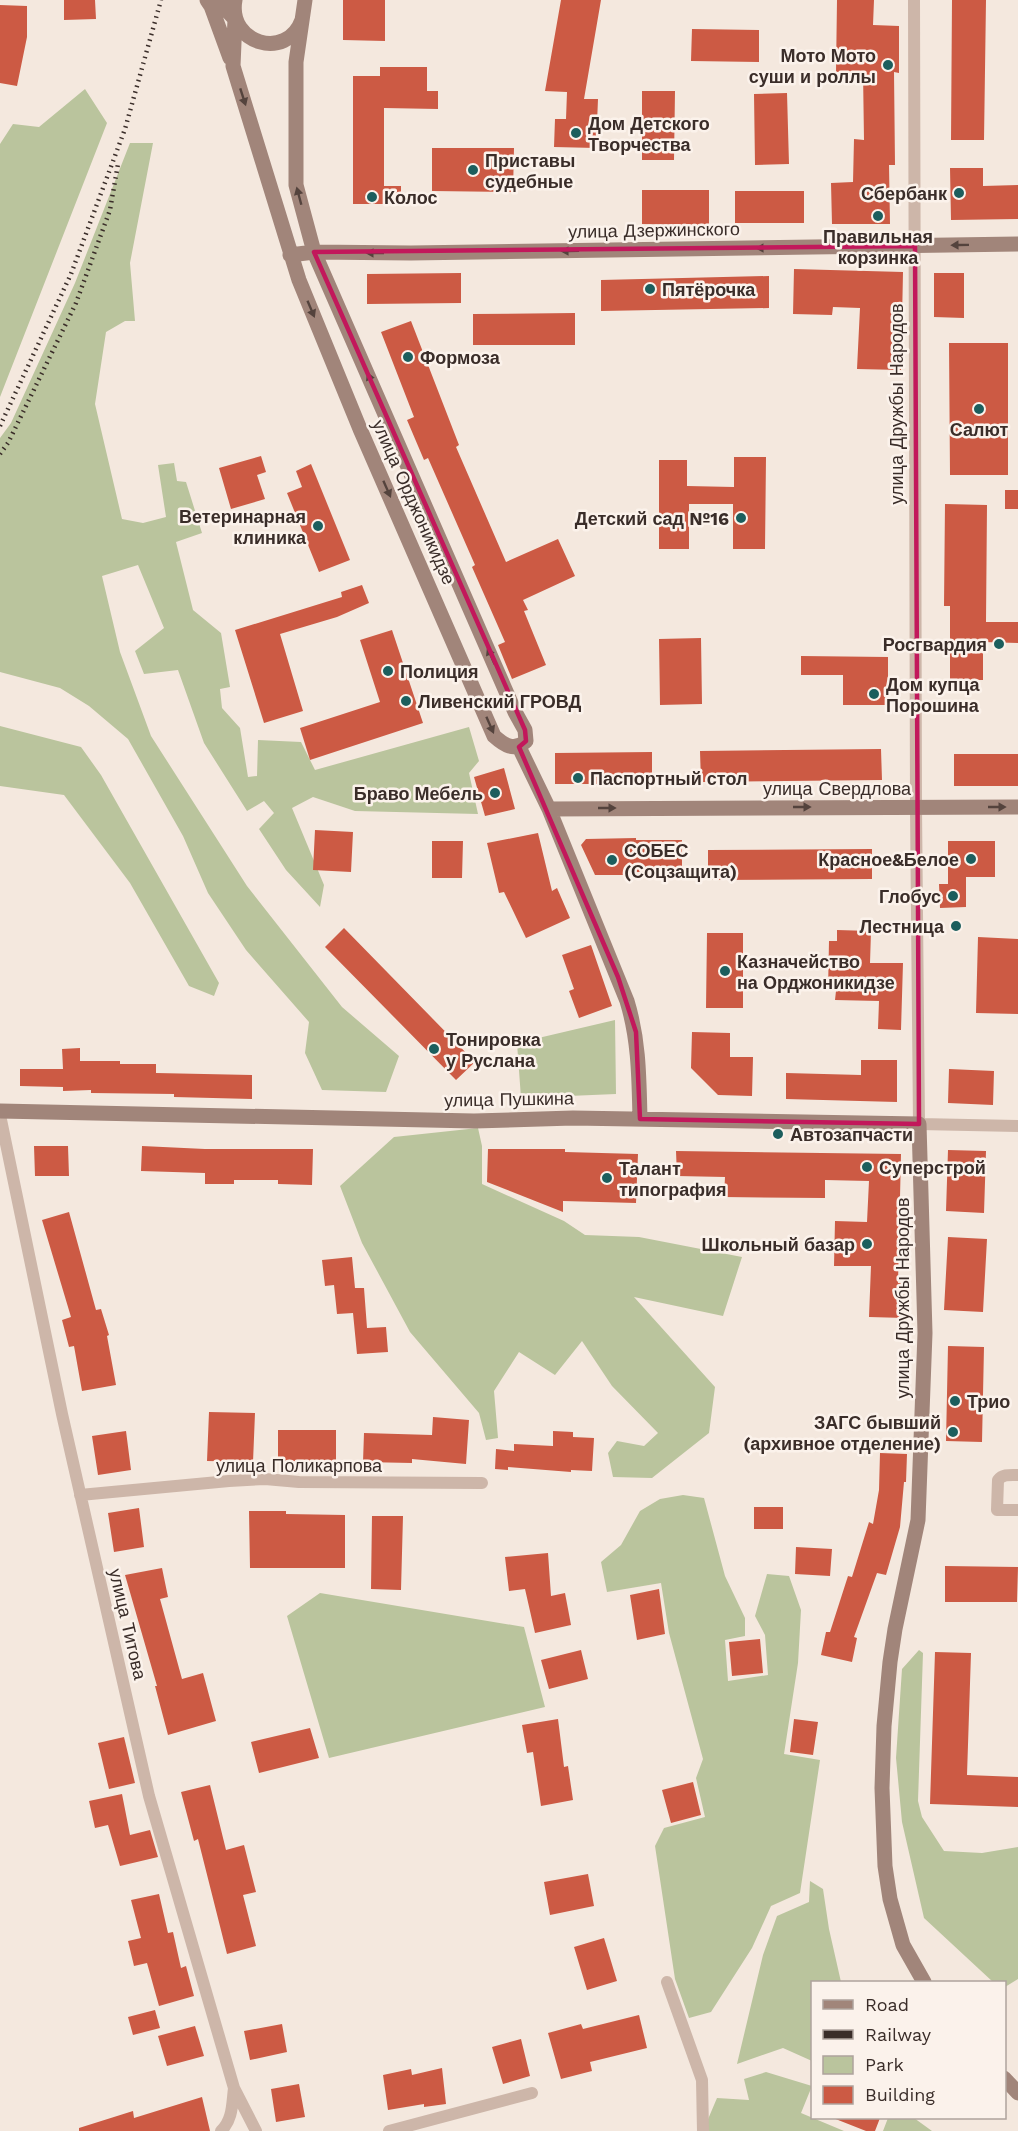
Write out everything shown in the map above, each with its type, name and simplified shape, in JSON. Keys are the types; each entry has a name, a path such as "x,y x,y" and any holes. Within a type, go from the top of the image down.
{"main road":[{"name":"улица Орджоникидзе","path":"207,0 212,6 233,66 290,255 360,429 494,736 503,744 519,747 525,741 525,730 515,712 315,252 296,185 296,62 304,4"},
{"path":"217,0 249,38 260,43 272,44 283,41 293,34 300,24 304,4"},
{"path":"233,66 235,0"},
{"name":"улица Дзержинского","path":"290,255 315,252 411,253 1018,244"},
{"name":"улица Орджоникидзе","path":"519,747 549,809 620,980 633,1020 639,1055 640,1119"},
{"name":"улица Свердлова","path":"549,809 1018,807"},
{"name":"улица Пушкина","path":"0,1113 474,1121 640,1119 919,1124"},
{"name":"улица Дружбы Народов","path":"919,1124 925,1333 918,1521 890,1662 884,1726 882,1788 885,1866 890,1899 903,1945 923,1981"},
{"path":"1006,2079 1018,2093"}],"street":[{"name":"улица Дружбы Народов","path":"914,0 919,1124"},
{"name":"улица Титова","path":"0,1113 80,1496 149,1796 234,2088 256,2131"},
{"name":"улица Пушкина","path":"919,1124 1018,1126"},
{"path":"1018,1475 1006,1475 998,1480 997,1510 1018,1510"},
{"name":"улица Поликарпова","path":"80,1496 265,1479 299,1482 482,1483"},
{"path":"667,1982 702,2080 703,2131"},
{"path":"221,2131 231,2114 234,2088"},
{"path":"389,2131 532,2093"}],"highlighted area":[{"path":"915,246 919,1124 640,1119 636,1032 618,977 519,747 526,741 525,730 314,252"}],"green space":[{"path":"85,89 107,123 0,397 0,144 13,124 39,127"},
{"path":"130,143 153,143 130,263 135,321 125,321 106,332 95,404 122,519 143,523 166,517 158,465 174,463 177,481 186,482 202,533 176,542 193,610 221,633 230,687 220,689 222,708 240,728 248,777 257,776 258,740 301,742 315,770 469,727 479,761 469,773 478,814 355,811 313,797 292,808 324,885 320,907 286,870 259,829 274,813 264,801 247,811 204,743 178,670 144,674 135,651 164,628 138,565 102,576 120,652 151,736 247,886 342,1007 399,1056 386,1092 322,1090 305,1053 309,1022 246,950 208,893 183,836 128,739 89,706 60,688 0,672 0,438 11,423 75,283"},
{"path":"0,726 81,747 101,775 219,983 214,996 189,986 130,883 64,795 0,786"},
{"path":"615,1020 616,1094 521,1098 517,1043"},
{"path":"478,1128 482,1146 482,1184 564,1221 585,1235 639,1237 742,1257 723,1316 634,1297 715,1387 709,1433 652,1478 613,1477 608,1453 617,1441 644,1446 658,1433 612,1386 582,1341 555,1375 519,1352 494,1391 498,1438 486,1440 479,1413 410,1332 362,1243 340,1186 394,1137"},
{"path":"683,1495 704,1498 725,1576 745,1618 745,1636 725,1640 728,1681 768,1675 765,1635 755,1616 767,1574 789,1576 801,1610 798,1663 784,1754 820,1760 800,1893 771,1906 752,1948 711,2012 689,2018 675,1979 655,1846 664,1828 705,1817 696,1778 703,1759 669,1633 661,1583 607,1592 601,1562 621,1545 640,1511 660,1499"},
{"path":"320,1593 524,1627 545,1707 329,1758 287,1616"},
{"path":"919,1650 923,1653 918,1801 922,1817 944,1851 982,1853 1018,1847 1018,1979 1006,1986 1006,1981 992,1981 924,1918 902,1822 896,1758 902,1669"},
{"path":"810,1881 823,1889 841,1981 811,1981 811,2061 783,2048 737,2064 763,1955 777,1916 809,1902"},
{"path":"766,2072 811,2086 801,2113 844,2131 703,2131 717,2098 749,2100 744,2079"},
{"path":"888,2119 915,2119 932,2131 883,2131"}],"building":[{"path":"64,0 95,0 96,19 64,20"},
{"path":"343,0 385,0 385,41 343,40"},
{"path":"561,0 601,0 584,99 598,99 596,148 554,147 555,119 566,119 567,92 545,91"},
{"path":"837,0 874,0 873,25 899,26 899,73 894,72 895,165 889,165 890,224 832,224 831,183 853,182 854,139 864,140 863,72 836,72"},
{"path":"952,0 986,0 984,140 951,140"},
{"path":"0,5 27,6 27,37 17,86 0,83"},
{"path":"692,29 759,30 759,62 691,61"},
{"path":"380,67 427,67 427,91 438,91 438,109 384,108 384,186 401,186 401,204 353,204 353,76 380,76"},
{"path":"642,91 675,91 674,160 642,160"},
{"path":"787,93 789,164 755,165 754,94"},
{"path":"432,148 514,148 513,192 432,191"},
{"path":"950,168 983,168 983,186 1018,185 1018,219 951,220"},
{"path":"642,190 709,190 709,225 642,224"},
{"path":"735,191 804,191 804,223 735,223"},
{"path":"794,269 903,272 901,370 857,369 860,308 833,307 832,315 793,314"},
{"path":"461,273 461,303 367,304 367,274"},
{"path":"934,273 964,273 964,318 934,317"},
{"path":"769,276 769,308 601,311 601,280"},
{"path":"575,313 575,345 473,345 473,314"},
{"path":"411,321 459,445 456,447 506,562 558,539 575,576 523,600 528,610 524,611 546,665 512,679 498,645 505,642 472,567 475,565 428,458 424,460 407,420 414,417 381,332"},
{"name":"Салют","path":"949,343 1008,343 1008,475 950,475"},
{"path":"261,456 266,472 257,475 265,499 231,509 219,468"},
{"path":"734,457 766,457 765,549 733,549 733,504 689,504 689,549 659,549 659,460 687,460 687,486 734,487"},
{"name":"Ветеринарная клиника","path":"311,464 350,560 319,572 287,493 302,487 296,471"},
{"path":"1005,490 1018,490 1018,509 1005,509"},
{"path":"945,504 987,505 986,622 1018,622 1018,643 983,642 983,680 950,680 950,606 944,606"},
{"path":"362,585 369,603 337,617 280,634 303,711 264,723 235,630 342,597 341,592"},
{"name":"Полиция","path":"392,630 423,723 310,760 300,728 380,702 360,640"},
{"path":"701,638 702,704 660,705 659,639"},
{"path":"801,656 888,657 888,705 843,705 843,675 801,675"},
{"path":"881,749 882,780 701,782 700,751"},
{"path":"652,752 652,784 555,784 555,753"},
{"path":"954,754 1018,754 1018,786 954,786"},
{"name":"Браво Мебель","path":"504,768 515,809 485,816 474,777"},
{"path":"315,830 353,832 351,872 313,870"},
{"path":"538,833 552,891 557,888 570,918 526,938 504,892 499,893 487,843"},
{"path":"636,838 636,840 682,840 682,872 595,875 581,845 586,839"},
{"path":"432,841 463,841 462,878 432,878"},
{"name":"Красное&Белое","path":"948,841 995,841 995,877 966,877 966,907 940,908 939,884 948,884"},
{"path":"872,849 872,879 708,880 708,850"},
{"path":"344,928 475,1062 456,1080 325,947"},
{"path":"837,930 871,931 870,963 903,963 901,1030 878,1029 879,1001 835,1000 836,991 828,991 829,941 837,941"},
{"name":"Казначейство на Орджоникидзе","path":"707,933 743,933 743,1008 706,1008"},
{"path":"978,937 1018,939 1018,1014 976,1013"},
{"path":"591,945 612,1006 579,1018 569,991 574,989 562,955"},
{"path":"692,1032 730,1033 730,1057 753,1057 752,1096 718,1095 691,1068"},
{"path":"80,1048 80,1061 156,1064 156,1073 252,1075 252,1099 174,1097 174,1094 91,1093 91,1090 63,1091 63,1087 20,1086 20,1069 63,1069 62,1049"},
{"path":"861,1060 897,1060 897,1102 786,1099 786,1073 861,1075"},
{"path":"949,1069 994,1071 993,1105 948,1103"},
{"path":"34,1146 68,1146 69,1176 35,1176"},
{"path":"142,1146 205,1149 313,1149 312,1185 278,1184 278,1180 234,1180 234,1184 205,1184 205,1173 141,1171"},
{"path":"488,1149 565,1149 565,1152 638,1154 636,1203 563,1201 563,1212 487,1182"},
{"path":"948,1150 986,1151 984,1213 946,1211"},
{"path":"676,1151 901,1154 898,1283 906,1284 905,1318 869,1317 871,1266 834,1266 835,1221 867,1222 869,1181 825,1180 825,1198 724,1197 725,1177 677,1176"},
{"path":"69,1212 96,1310 101,1309 109,1335 107,1336 116,1385 82,1391 74,1346 69,1347 62,1320 71,1317 42,1220"},
{"path":"948,1237 987,1239 983,1312 944,1310"},
{"path":"352,1257 355,1288 364,1288 367,1328 386,1327 388,1352 357,1354 353,1313 337,1314 334,1285 325,1286 322,1260"},
{"path":"948,1346 984,1347 982,1442 946,1441"},
{"path":"209,1412 255,1413 253,1462 207,1461"},
{"path":"433,1417 469,1420 466,1464 412,1459 412,1463 363,1462 364,1433 432,1435"},
{"path":"278,1430 336,1430 336,1462 278,1461"},
{"path":"126,1431 131,1470 98,1475 92,1436"},
{"path":"553,1431 573,1432 573,1437 594,1438 592,1471 571,1470 571,1472 508,1467 508,1470 495,1469 496,1449 514,1451 514,1444 553,1446"},
{"path":"880,1453 907,1454 900,1527 886,1575 877,1573 854,1637 857,1638 852,1662 821,1655 826,1632 830,1632 848,1576 852,1577 869,1522 873,1524 879,1490"},
{"path":"754,1507 783,1507 783,1529 754,1529"},
{"path":"139,1508 144,1547 114,1552 108,1513"},
{"path":"249,1511 345,1515 345,1568 250,1568"},
{"path":"372,1516 403,1516 401,1590 371,1589"},
{"path":"796,1547 832,1549 830,1576 795,1574"},
{"path":"548,1553 551,1596 565,1593 571,1625 535,1633 525,1589 509,1591 505,1557"},
{"path":"945,1566 1018,1567 1017,1602 945,1602"},
{"path":"162,1568 168,1597 160,1599 182,1679 203,1673 216,1721 168,1735 155,1686 157,1686 125,1575"},
{"path":"659,1589 665,1634 637,1640 630,1595"},
{"path":"760,1639 763,1673 732,1676 729,1642"},
{"path":"581,1650 588,1679 549,1689 541,1660"},
{"path":"935,1652 971,1653 967,1775 1018,1777 1018,1807 930,1804"},
{"path":"558,1719 564,1767 568,1766 573,1800 541,1806 533,1752 527,1753 522,1725"},
{"path":"794,1719 818,1722 813,1755 790,1752"},
{"path":"310,1728 319,1758 259,1773 251,1742"},
{"path":"124,1737 135,1783 109,1789 98,1743"},
{"path":"693,1782 701,1815 671,1823 662,1790"},
{"path":"210,1785 226,1850 244,1845 256,1892 243,1895 256,1946 227,1954 198,1839 194,1841 181,1792"},
{"path":"122,1794 130,1835 150,1830 158,1857 120,1866 108,1825 95,1828 89,1801"},
{"path":"588,1874 594,1906 550,1915 544,1882"},
{"path":"159,1894 168,1933 173,1932 181,1968 186,1966 194,1996 159,2006 147,1963 134,1966 128,1941 141,1938 131,1900"},
{"path":"604,1938 617,1981 587,1990 574,1947"},
{"path":"155,2010 160,2028 133,2035 128,2017"},
{"path":"639,2015 647,2048 590,2062 592,2071 561,2079 548,2033 581,2024 583,2029"},
{"path":"282,2024 287,2052 250,2060 244,2031"},
{"path":"195,2026 204,2056 167,2066 158,2036"},
{"path":"521,2039 530,2076 503,2084 492,2047"},
{"path":"442,2068 446,2104 424,2107 424,2104 388,2110 383,2075 411,2069 412,2075"},
{"path":"299,2084 305,2117 276,2122 271,2089"},
{"path":"202,2097 210,2131 79,2131 79,2128 133,2111 134,2118"},
{"path":"836,2119 880,2119 875,2131 866,2131"}],"railway":[{"path":"0,426 71,274 125,129 161,0"},
{"path":"0,454 8,443 76,303 110,210 118,164"}],"place":[{"name":"Мото Мото суши и роллы","path":"888,65"},
{"name":"Дом Детского Творчества","path":"576,133"},
{"name":"Приставы судебные","path":"473,170"},
{"name":"Сбербанк","path":"959,193"},
{"name":"Колос","path":"372,197"},
{"name":"Правильная корзинка","path":"878,216"},
{"name":"Пятёрочка","path":"650,289"},
{"name":"Формоза","path":"408,357"},
{"name":"Салют","path":"979,409"},
{"name":"Детский сад №16","path":"741,518"},
{"name":"Ветеринарная клиника","path":"318,526"},
{"name":"Росгвардия","path":"999,644"},
{"name":"Полиция","path":"388,671"},
{"name":"Дом купца Порошина","path":"874,694"},
{"name":"Ливенский ГРОВД","path":"406,701"},
{"name":"Паспортный стол","path":"578,778"},
{"name":"Браво Мебель","path":"495,793"},
{"name":"Красное&Белое","path":"971,859"},
{"name":"СОБЕС (Соцзащита)","path":"612,860"},
{"name":"Глобус","path":"953,896"},
{"name":"Лестница","path":"956,926"},
{"name":"Казначейство на Орджоникидзе","path":"725,971"},
{"name":"Тонировка у Руслана","path":"434,1049"},
{"name":"Автозапчасти","path":"778,1134"},
{"name":"Суперстрой","path":"867,1167"},
{"name":"Талант типография","path":"607,1178"},
{"name":"Школьный базар","path":"867,1244"},
{"name":"Трио","path":"955,1401"},
{"name":"ЗАГС бывший (архивное отделение)","path":"953,1432"}]}
